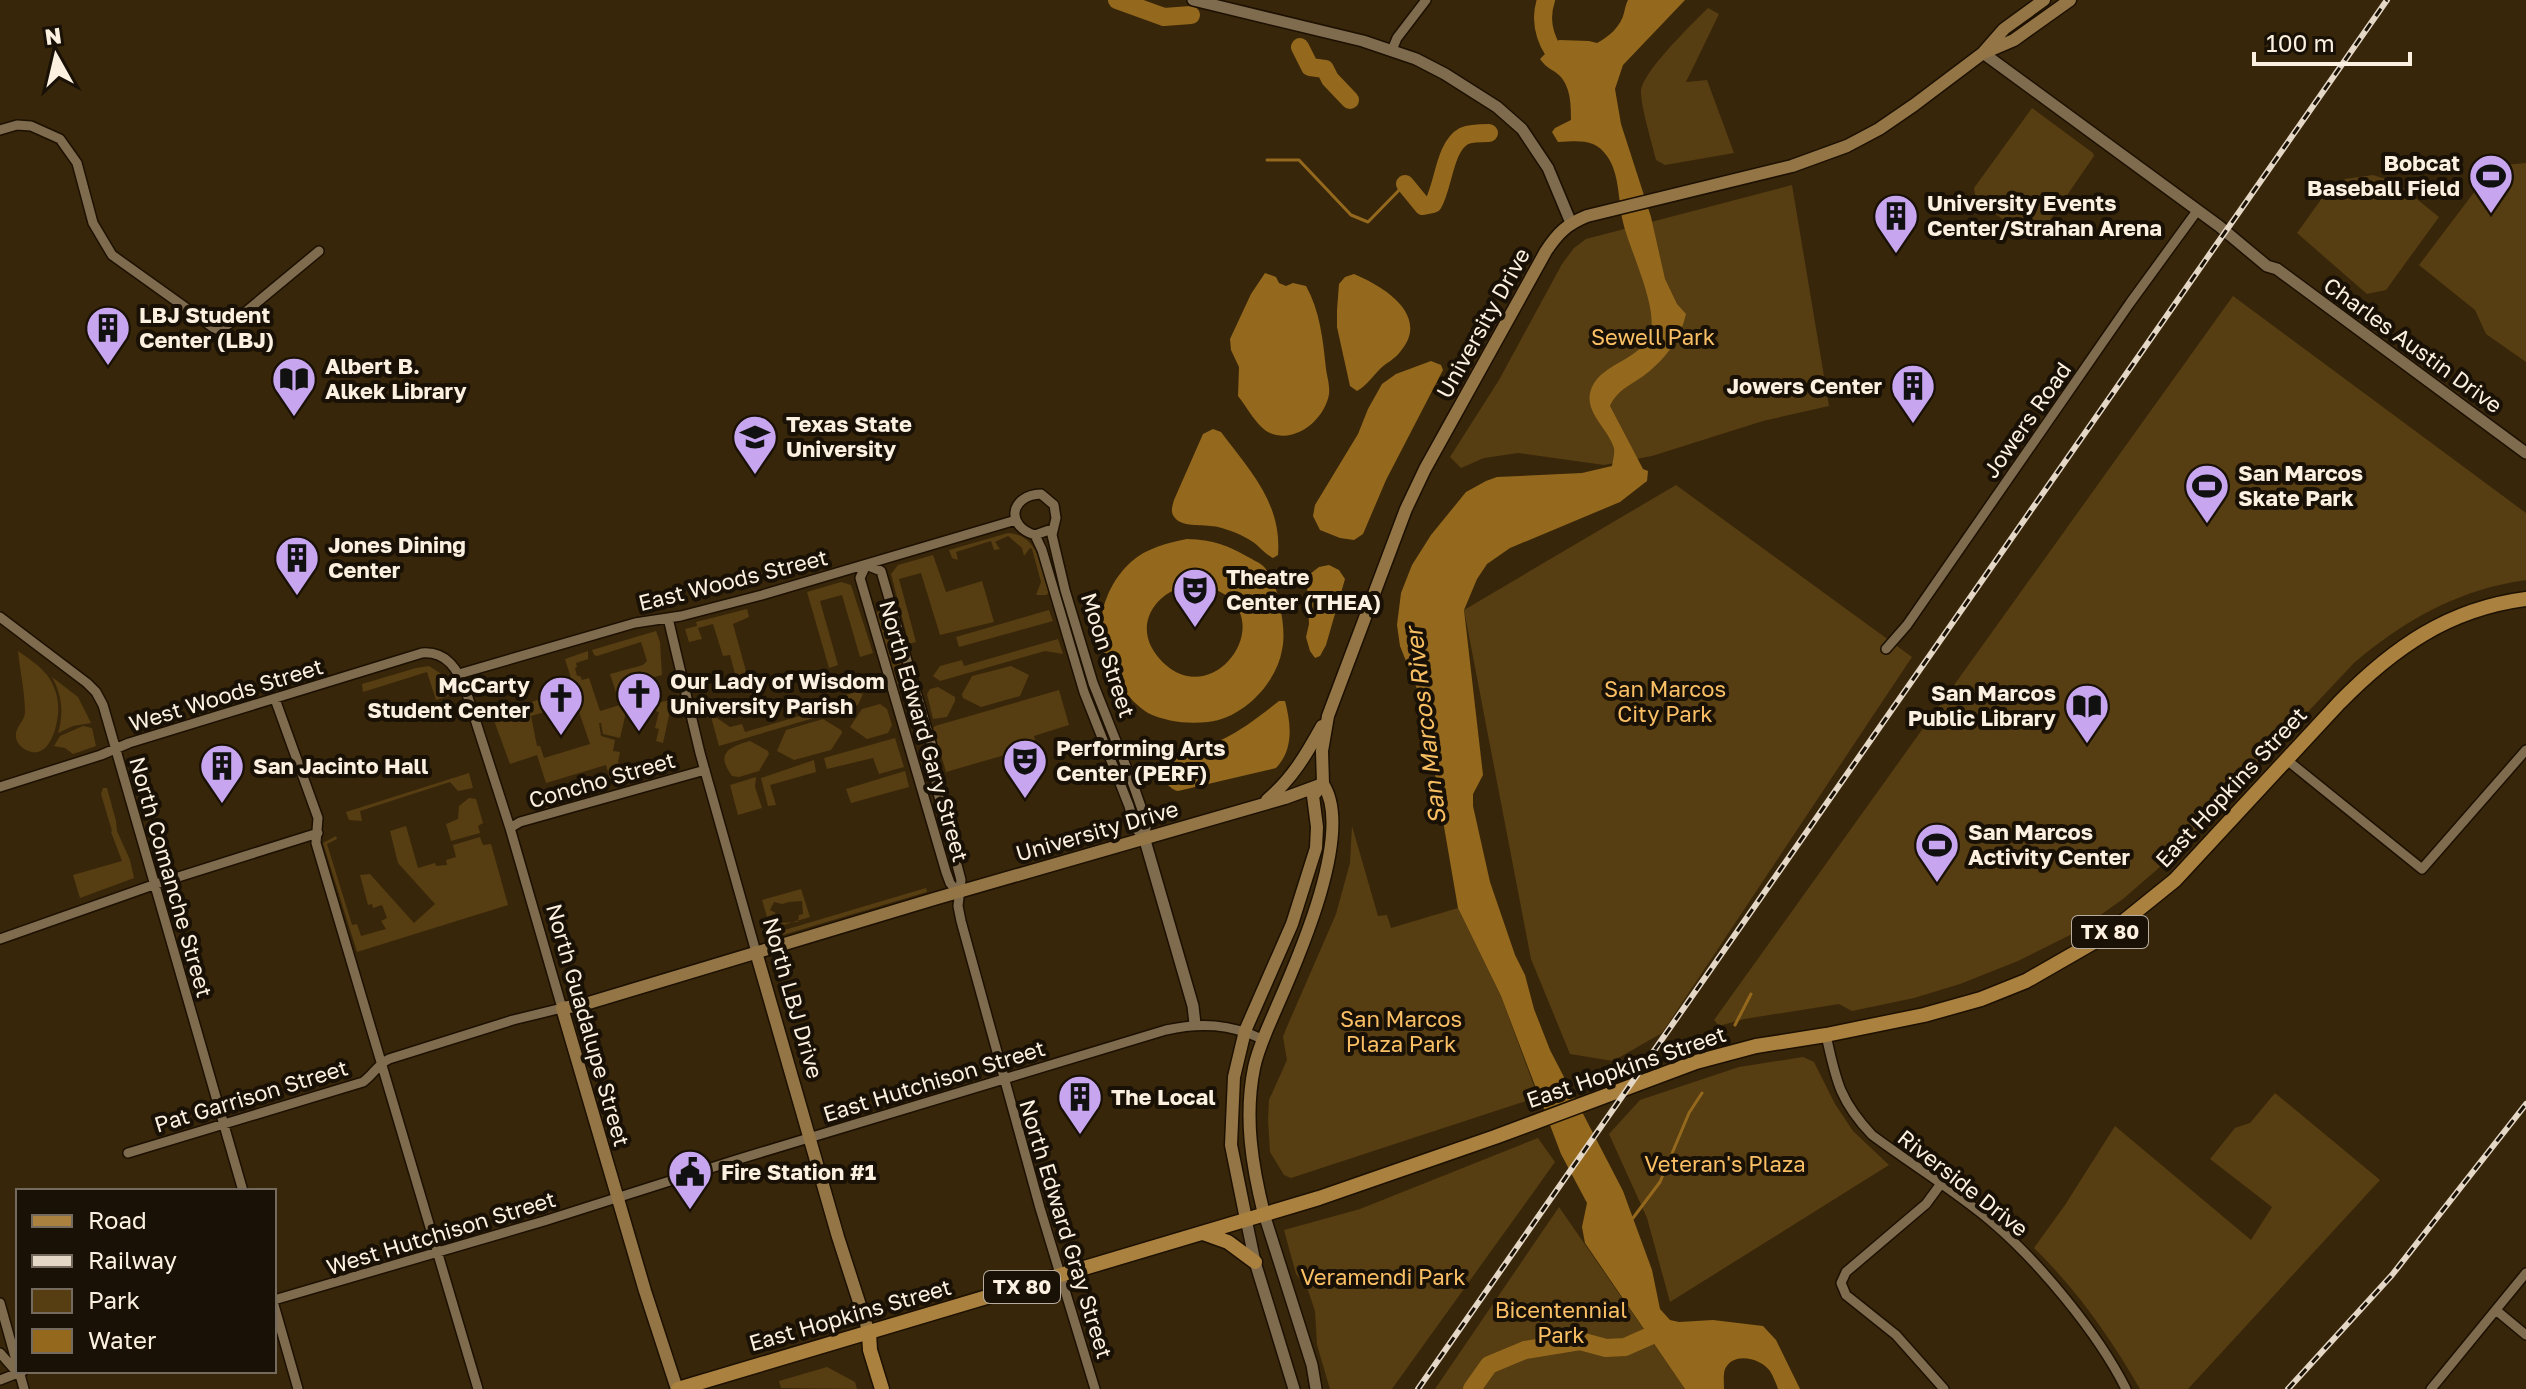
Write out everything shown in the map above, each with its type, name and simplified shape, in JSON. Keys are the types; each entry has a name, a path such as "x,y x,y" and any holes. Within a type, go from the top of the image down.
{"main road":[{"path":"1571,223 1602,212 1792,166 1847,146 1879,129 1983,53 2004,29 2044,0"},
{"path":"1983,53 2014,40 2070,0"},
{"name":"University Drive","path":"562,1008 582,1005 1261,805 1323,784 1322,751 1328,716 1394,538 1421,477 1546,251 1571,223"},
{"name":"East Hopkins Street","path":"678,1389 1333,1193 1696,1062 1756,1046 1924,1015 1981,999 2026,981 2097,940 2144,907 2175,880 2364,678 2404,645 2463,614 2526,599"},
{"path":"1261,805 1298,769 1328,716"},
{"path":"1246,1219 1231,1145 1234,1077 1245,1031 1292,924 1316,848 1313,796 1323,784 1329,794 1332,812 1331,851 1316,903 1254,1066 1249,1112 1254,1168 1264,1214"},
{"name":"North LBJ Drive","path":"756,952 838,1237 869,1333 870,1350 882,1389"},
{"path":"1271,971 1288,979"},
{"name":"North Guadalupe Street","path":"562,1008 646,1296 678,1389"},
{"path":"1231,1111 1249,1112"},
{"path":"1203,1233 1228,1242 1255,1262"}],"street":[{"path":"1193,0 1215,2 1392,50 1445,74 1512,118 1532,141 1548,168 1571,223"},
{"path":"1392,50 1400,33 1426,0"},
{"name":"Charles Austin Drive","path":"1983,53 2197,211 2219,226 2228,228 2272,260 2277,269 2526,453"},
{"path":"0,130 17,125 31,126 60,139 77,163 93,223 112,255 219,330 237,319 319,251"},
{"name":"Jowers Road","path":"1886,649 1907,625 2197,211"},
{"path":"1041,494 1054,505 1056,518 1052,529 1035,535 1021,529 1016,520 1016,507 1021,500 1041,494"},
{"name":"East Woods Street","path":"459,674 635,623 681,616 762,595 1016,520"},
{"name":"Moon Street","path":"1052,529 1065,590 1093,683 1147,824 1144,837"},
{"name":"Moon Street","path":"1035,535 1084,692 1135,828 1144,837 1193,1006 1195,1024"},
{"name":"North Edward Gary Street","path":"866,565 881,569 931,743 937,789 961,880 958,893 950,883 859,575 866,565"},
{"path":"871,613 878,603 892,606"},
{"name":"North Comanche Street","path":"0,617 78,675 96,692 107,714 242,1189"},
{"name":"North LBJ Drive","path":"668,618 705,770 756,952"},
{"name":"West Woods Street","path":"0,787 422,653 443,657 459,674"},
{"name":"North Guadalupe Street","path":"459,674 510,828 562,1008"},
{"path":"275,699 318,818 316,843 478,1389"},
{"path":"910,751 918,740 931,743"},
{"path":"2287,760 2422,869 2526,750"},
{"name":"Concho Street","path":"510,828 520,822 705,770"},
{"path":"0,939 156,884 318,833"},
{"name":"North Edward Gray Street","path":"958,893 961,921 1003,1079 1095,1389"},
{"name":"Pat Garrison Street","path":"128,1153 363,1082 381,1063 513,1020 562,1008"},
{"name":"East Hutchison Street","path":"618,1198 1166,1030 1195,1024 1215,1024 1245,1031 1262,1039"},
{"name":"Riverside Drive","path":"1826,1035 1839,1090 1857,1119 1872,1135 1990,1220 2021,1249 2086,1325 2126,1389"},
{"path":"1940,1185 1926,1204 1846,1272 1841,1283 1846,1295 1896,1335 1944,1389"},
{"name":"West Hutchison Street","path":"276,1302 618,1198"},
{"path":"1264,1214 1312,1365 1316,1389"},
{"path":"1246,1219 1255,1262 1294,1389"},
{"path":"2431,1389 2526,1273"},
{"path":"0,1303 16,1359"},
{"path":"276,1310 298,1389"},
{"path":"2497,1311 2526,1335"},
{"path":"0,1353 16,1368"}],"green space":[{"path":"1708,8 1719,14 1686,82 1707,80 1734,153 1665,165 1656,160 1643,107 1643,84 1669,48"},
{"path":"2032,108 2094,156 2041,233 2030,227 2018,230 1976,200 1974,188"},
{"name":"Bobcat Baseball Field","path":"2526,163 2526,362 2486,334 2475,310 2419,265 2494,166"},
{"path":"2373,175 2397,183 2439,217 2386,290 2367,294 2297,233 2325,194 2345,179"},
{"name":"Sewell Park","path":"1792,185 1829,406 1763,421 1652,456 1604,465 1518,453 1484,458 1461,468 1450,457 1499,380 1562,264 1574,248 1586,239"},
{"path":"2233,296 2526,513 2526,580 2502,584 2456,599 2413,620 2373,647 2354,663 2168,860 2123,899 2078,931 2018,961 1914,998 1852,1011 1839,1004 1719,1026 1714,1020"},
{"name":"San Marcos City Park","path":"1676,485 1912,657 1662,1033 1613,1061 1570,1054 1531,959 1464,610"},
{"path":"1008,533 1026,540 1038,555 1049,593 1046,595 1036,595 1041,582 1032,549 1024,556 1022,548 1008,536 995,542 1000,549 994,550 991,541 956,552 958,560 952,558 949,550"},
{"path":"933,555 946,592 982,581 994,622 940,635 921,573 899,579 916,642 909,644 891,574 898,565"},
{"path":"841,582 851,585 873,653 860,657 842,595 820,601 838,665 829,668 807,592"},
{"path":"883,608 888,610 910,689 899,692 876,613"},
{"path":"747,609 749,617 733,624 749,682 738,685 730,655 723,656 713,624 698,628 702,639 689,642 685,629 697,626 696,622"},
{"path":"1049,610 1053,621 959,647 956,637"},
{"path":"656,631 660,642 662,675 654,677 661,702 672,702 663,743 656,741 659,712 652,710 652,706 637,702 635,709 627,708 620,738 603,734 599,723 601,736 615,740 613,751 620,752 618,762 626,769 611,783 606,765 546,783 537,755 510,764 492,715 574,688 565,659 588,651 588,659 576,663 577,676 582,680 589,678 600,711 620,705 610,674 643,665 647,661 641,642 597,656 592,650","holes":["576,703 590,744 544,758 540,746 537,746 531,716"]},
{"path":"1058,639 1063,654 1045,651 940,681 933,676 940,666 962,660 964,666"},
{"path":"18,651 47,675 57,699 55,729 42,751 26,750 16,737 25,713"},
{"path":"429,666 440,673 449,696 436,700 427,672 363,692 362,684"},
{"path":"1011,666 1029,675 1020,696 981,707 963,698 962,694 972,676"},
{"path":"52,677 78,697 91,723 58,733 61,704"},
{"path":"938,687 955,697 955,701 947,717 933,719 927,694 930,689"},
{"path":"1059,690 1069,725 1034,736 1035,740 1021,744 1022,750 946,772 933,728 935,726"},
{"path":"856,692 863,694 858,705 719,746 710,713 730,727 742,724 745,732 840,704 839,697"},
{"path":"880,704 887,709 892,725 888,733 867,739 850,727 862,709"},
{"path":"823,719 842,733 831,750 794,760 777,751 786,730"},
{"path":"83,726 92,728 96,746 73,754 65,748 54,746 60,736"},
{"path":"895,738 904,767 879,774 873,758 827,769 824,758"},
{"path":"750,741 769,754 759,771 732,776 725,762 727,752"},
{"path":"814,760 816,772 770,785 776,805 768,806 761,778"},
{"path":"905,771 909,787 851,803 846,789"},
{"path":"469,773 473,788 458,791 450,782 360,811 362,821 349,820 346,812"},
{"path":"756,777 755,787 762,808 738,815 730,785"},
{"path":"103,788 107,788 117,831 134,878 80,898 73,875 122,861 101,794"},
{"path":"469,798 476,799 483,823 478,826 480,833 451,841 446,824 458,819 459,806"},
{"path":"406,826 418,868 435,863 436,866 447,865 446,860 456,857 453,845 480,837 483,845 491,844 508,905 357,952 323,843 336,836 337,839 327,844 352,925 357,924 361,936 386,929 381,921 387,918 382,905 373,908 372,904 368,905 360,875 370,874 414,923 435,904 398,863 390,831"},
{"name":"San Marcos Plaza Park","path":"1352,826 1378,916 1387,915 1391,928 1458,908 1501,996 1538,1097 1291,1178 1284,1175 1270,1152 1269,1100 1287,1060 1283,1037 1336,914 1350,863"},
{"path":"926,888 927,892 783,935 781,931"},
{"path":"801,889 810,917 798,921 799,915 803,914 802,901 774,902 770,910 776,913 767,917 762,900"},
{"path":"772,918 780,923 792,922 770,929 767,920"},
{"name":"Veteran's Plaza","path":"1803,1057 1814,1062 1853,1131 1889,1165 1670,1302 1647,1218 1609,1134 1640,1100 1739,1067"},
{"path":"2275,1093 2380,1180 2188,1389 2140,1389 2092,1315 2034,1248 2115,1126 2251,1240 2272,1207 2210,1159 2235,1128 2250,1123"},
{"name":"Veramendi Park","path":"1538,1138 1555,1162 1392,1389 1330,1389 1317,1345 1315,1311 1308,1290 1296,1274 1284,1230 1360,1209"},
{"name":"Bicentennial Park","path":"1559,1207 1685,1389 1435,1389"},
{"path":"827,1367 855,1382 857,1389 781,1388 779,1381"}],"water":[{"path":"1628,0 1685,0 1623,65 1615,89 1621,124 1651,217 1665,279 1677,304 1686,314 1678,337 1665,356 1623,389 1610,406 1643,469 1648,471 1647,481 1620,502 1510,548 1487,564 1477,579 1464,610 1483,775 1473,794 1473,806 1490,882 1525,975 1534,1009 1550,1050 1623,1191 1652,1270 1660,1309 1670,1320 1679,1322 1713,1320 1763,1326 1776,1340 1800,1389 1778,1389 1766,1366 1740,1358 1729,1363 1725,1369 1724,1389 1685,1389 1585,1243 1582,1227 1587,1203 1561,1154 1501,996 1458,908 1423,704 1400,646 1397,625 1401,593 1412,565 1431,535 1466,492 1497,477 1582,473 1612,466 1614,448 1594,415 1590,393 1601,375 1645,343 1652,323 1650,309 1623,222 1611,163 1602,150 1591,143 1558,142 1552,132 1571,120 1570,97 1560,76 1540,59 1559,40 1597,43 1606,38 1620,22"},
{"path":"1265,273 1286,286 1293,283 1306,286 1315,305 1322,337 1329,394 1315,420 1308,427 1290,435 1280,436 1265,430 1238,396 1239,367 1231,350 1230,339 1251,294"},
{"path":"1354,274 1379,287 1400,304 1410,326 1408,339 1398,354 1357,391 1350,386 1337,327 1339,284 1345,277"},
{"path":"1431,361 1441,365 1443,370 1386,480 1363,534 1354,540 1320,530 1313,516 1315,505 1358,434 1382,384 1396,374"},
{"path":"1213,429 1221,432 1243,460 1269,504 1278,536 1278,555 1273,558 1236,533 1218,527 1184,523 1172,514 1174,500 1203,434"},
{"path":"1187,539 1220,544 1262,565 1275,587 1282,617 1279,663 1265,687 1233,714 1208,722 1170,720 1141,708 1112,673 1101,640 1104,606 1119,575 1143,553","holes":["1196,584 1225,595 1240,612 1242,632 1235,652 1221,668 1201,676 1180,674 1158,657 1147,632 1148,620 1160,599"]},
{"path":"1329,565 1339,570 1345,579 1326,645 1320,656 1315,658 1306,637 1309,624 1307,583 1310,574 1319,567"},
{"path":"1279,701 1285,701 1290,736 1286,753 1276,768 1178,791 1168,785 1161,768 1163,751 1210,745 1246,726"}],"waterway":[{"path":"1117,0 1164,17 1191,15"},
{"name":"San Marcos River","path":"1546,0 1543,18 1546,35 1553,51 1565,64"},
{"path":"1300,47 1310,67 1325,69 1350,100"},
{"path":"1405,184 1423,206 1433,204 1448,157 1457,141 1467,135 1489,133"},
{"path":"1267,160 1299,160 1351,215 1368,222 1405,184"},
{"path":"1735,1025 1751,994"},
{"path":"1633,1218 1660,1182 1689,1113 1702,1093"},
{"path":"1472,1389 1489,1365 1525,1350 1580,1341 1606,1348 1625,1347 1659,1332"}],"railway":[{"path":"1418,1389 2387,0"},
{"path":"2288,1389 2392,1275 2526,1104"}],"place":[{"name":"Bobcat Baseball Field","path":"2491,215"},
{"name":"University Events Center/Strahan Arena","path":"1896,255"},
{"name":"LBJ Student Center (LBJ)","path":"108,367"},
{"name":"Albert B. Alkek Library","path":"294,418"},
{"name":"Jowers Center","path":"1913,425"},
{"name":"Texas State University","path":"755,476"},
{"name":"San Marcos Skate Park","path":"2207,525"},
{"name":"Jones Dining Center","path":"297,597"},
{"name":"Theatre Center (THEA)","path":"1195,629"},
{"name":"Our Lady of Wisdom University Parish","path":"639,733"},
{"name":"McCarty Student Center","path":"561,737"},
{"name":"San Marcos Public Library","path":"2087,745"},
{"name":"Performing Arts Center (PERF)","path":"1025,800"},
{"name":"San Jacinto Hall","path":"222,805"},
{"name":"San Marcos Activity Center","path":"1937,884"},
{"name":"The Local","path":"1080,1136"},
{"name":"Fire Station #1","path":"690,1211"}]}
